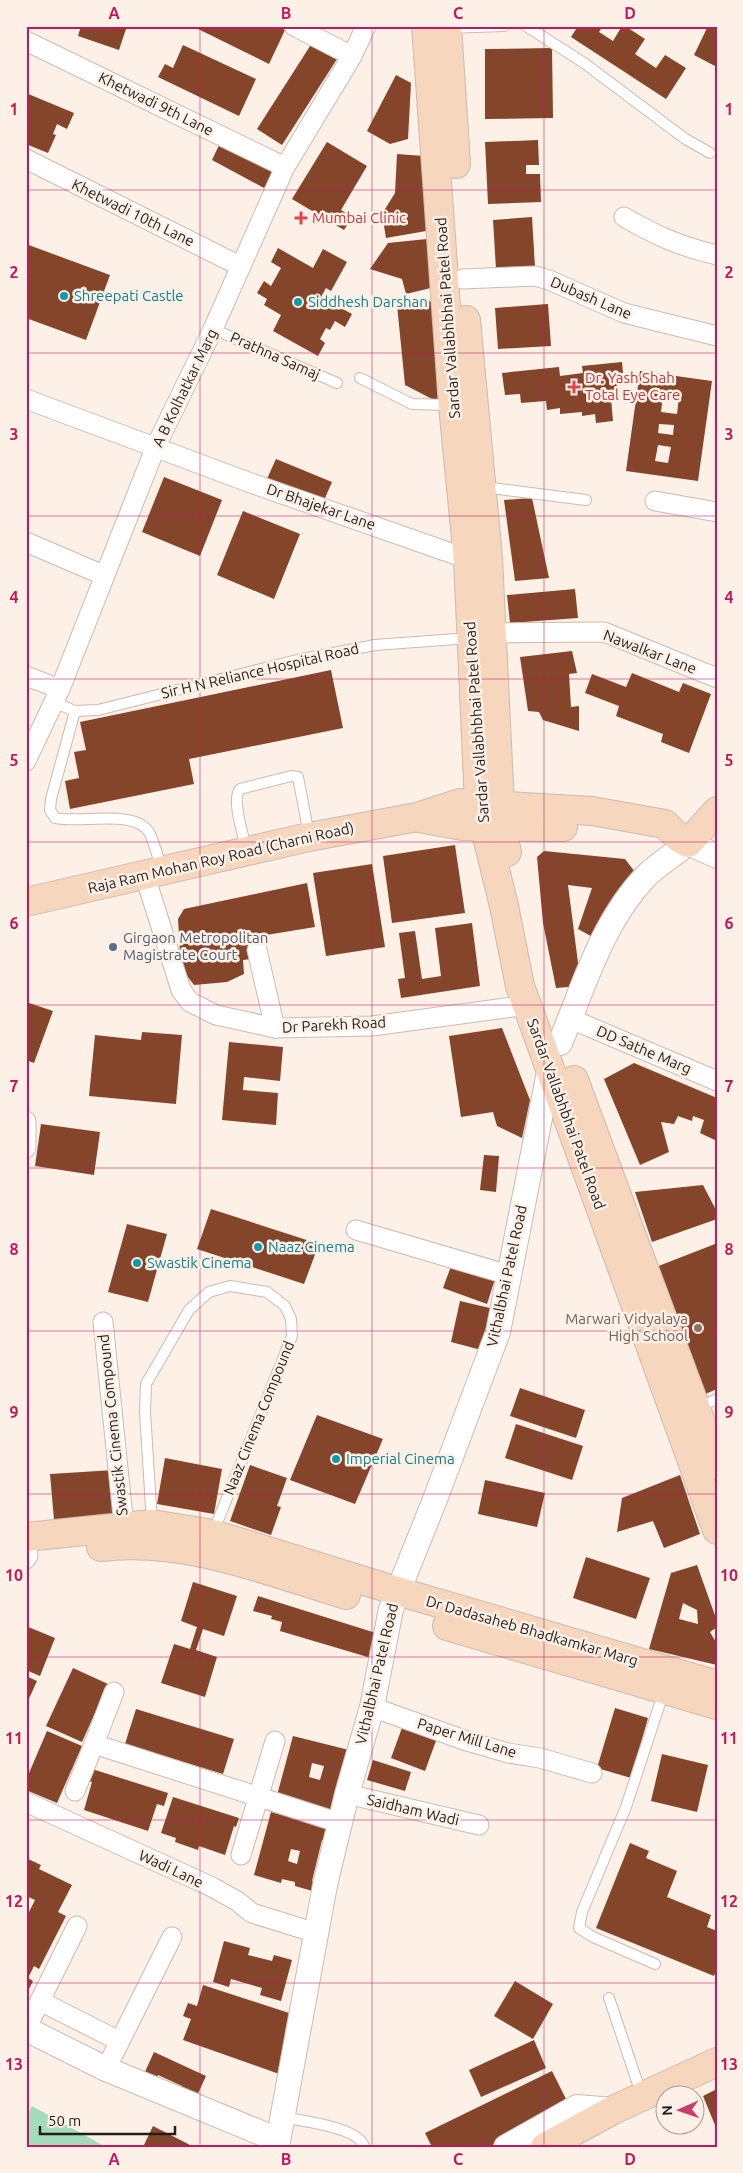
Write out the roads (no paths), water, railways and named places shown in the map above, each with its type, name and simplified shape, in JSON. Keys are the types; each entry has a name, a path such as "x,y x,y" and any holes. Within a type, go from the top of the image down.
{"main road":[{"name":"Sardar Vallabhbhai Patel Road","path":"440,27 480,487 478,558 490,815 504,906 520,986 527,1005 560,1043 717,1530"},
{"name":"Sardar Vallabhbhai Patel Road","path":"440,27 452,406 478,558"},
{"name":"Raja Ram Mohan Roy Road (Charni Road)","path":"26,902 309,837 417,817 460,803 490,815 591,820 660,839 683,840"},
{"name":"Vithalbhai Patel Road","path":"683,840 717,811"},
{"name":"Sardar Vallabhbhai Patel Road","path":"490,815 536,977 560,1043 706,1404 717,1465"},
{"name":"Dr Dadasaheb Bhadkamkar Marg","path":"27,1550 124,1527 152,1524 213,1534 394,1600 664,1691 717,1706"},
{"name":"Dr Dadasaheb Bhadkamkar Marg","path":"27,1550 126,1544 171,1547 207,1553 717,1685"},
{"path":"545,2147 614,2110 717,2062"}],"street":[{"path":"294,26 352,56"},
{"name":"A B Kolhatkar Marg","path":"26,761 56,695 156,446 213,329 286,167 352,56 366,26"},
{"name":"Khetwadi 9th Lane","path":"26,41 286,167"},
{"name":"Khetwadi 10th Lane","path":"26,159 240,266"},
{"path":"624,217 656,236 687,249 717,255"},
{"name":"Dubash Lane","path":"463,279 535,276 549,280 624,313 717,336"},
{"name":"Dr Bhajekar Lane","path":"26,399 156,446 248,482 478,558"},
{"path":"655,501 717,512"},
{"path":"26,542 104,575"},
{"name":"Nawalkar Lane","path":"481,635 604,632 717,678"},
{"path":"26,676 56,695"},
{"name":"Raja Ram Mohan Roy Road (Charni Road)","path":"683,840 717,856"},
{"name":"Vithalbhai Patel Road","path":"277,2143 316,1933 347,1794 372,1707 394,1600 434,1502 498,1332 560,1043 599,945 624,904 646,876 683,840"},
{"name":"Dr Parekh Road","path":"154,873 181,990 190,1002 216,1015 275,1028 372,1026 527,1005"},
{"path":"257,950 275,1028"},
{"name":"DD Sathe Marg","path":"560,1043 717,1081"},
{"path":"26,1121 26,1148"},
{"path":"356,1230 509,1275"},
{"name":"Swastik Cinema Compound","path":"103,1322 124,1527"},
{"path":"75,1791 114,1692"},
{"name":"Paper Mill Lane","path":"372,1707 467,1742 508,1753 540,1758 592,1773"},
{"path":"241,1855 275,1741"},
{"path":"94,1744 340,1823"},
{"name":"Saidham Wadi","path":"347,1794 480,1825"},
{"name":"Wadi Lane","path":"26,1802 237,1900 252,1913 316,1933"},
{"path":"77,1926 26,2029 106,2069 277,2143"},
{"path":"106,2069 172,1937"},
{"path":"40,2001 119,2041"},
{"path":"506,2147 577,2108 614,2110"}],"lane":[{"path":"440,27 504,26"},
{"path":"526,26 584,63 684,138 710,153"},
{"name":"Prathna Samaj","path":"213,329 337,384"},
{"path":"360,378 412,404 452,406"},
{"path":"480,487 516,489 586,500"},
{"name":"Sir H N Reliance Hospital Road","path":"56,695 75,711 98,710 297,660 346,650 375,645 440,641 481,635"},
{"path":"75,711 51,799 50,810 55,818 67,821 120,818 140,822 149,832 154,873"},
{"path":"248,852 236,802 237,792 240,789 291,776 299,779 309,837"},
{"name":"Naaz Cinema Compound","path":"152,1524 145,1412 146,1384 189,1310 209,1292 230,1286 268,1292 285,1306 291,1319 292,1336 213,1534"},
{"path":"655,1964 593,1937 579,1928 582,1912 626,1807 664,1691"},
{"path":"609,1998 642,2097"},
{"path":"282,2117 351,2132 362,2139 364,2147"}],"place":[{"name":"Mumbai Clinic","path":"301,218"},
{"name":"Shreepati Castle","path":"64,296"},
{"name":"Siddhesh Darshan","path":"298,302"},
{"name":"Dr. Yash Shah Total Eye Care","path":"574,387"},
{"name":"Girgaon Metropolitan Magistrate Court","path":"113,947"},
{"name":"Naaz Cinema","path":"258,1247"},
{"name":"Swastik Cinema","path":"137,1263"},
{"name":"Marwari Vidyalaya High School","path":"698,1328"},
{"name":"Imperial Cinema","path":"336,1459"}]}
